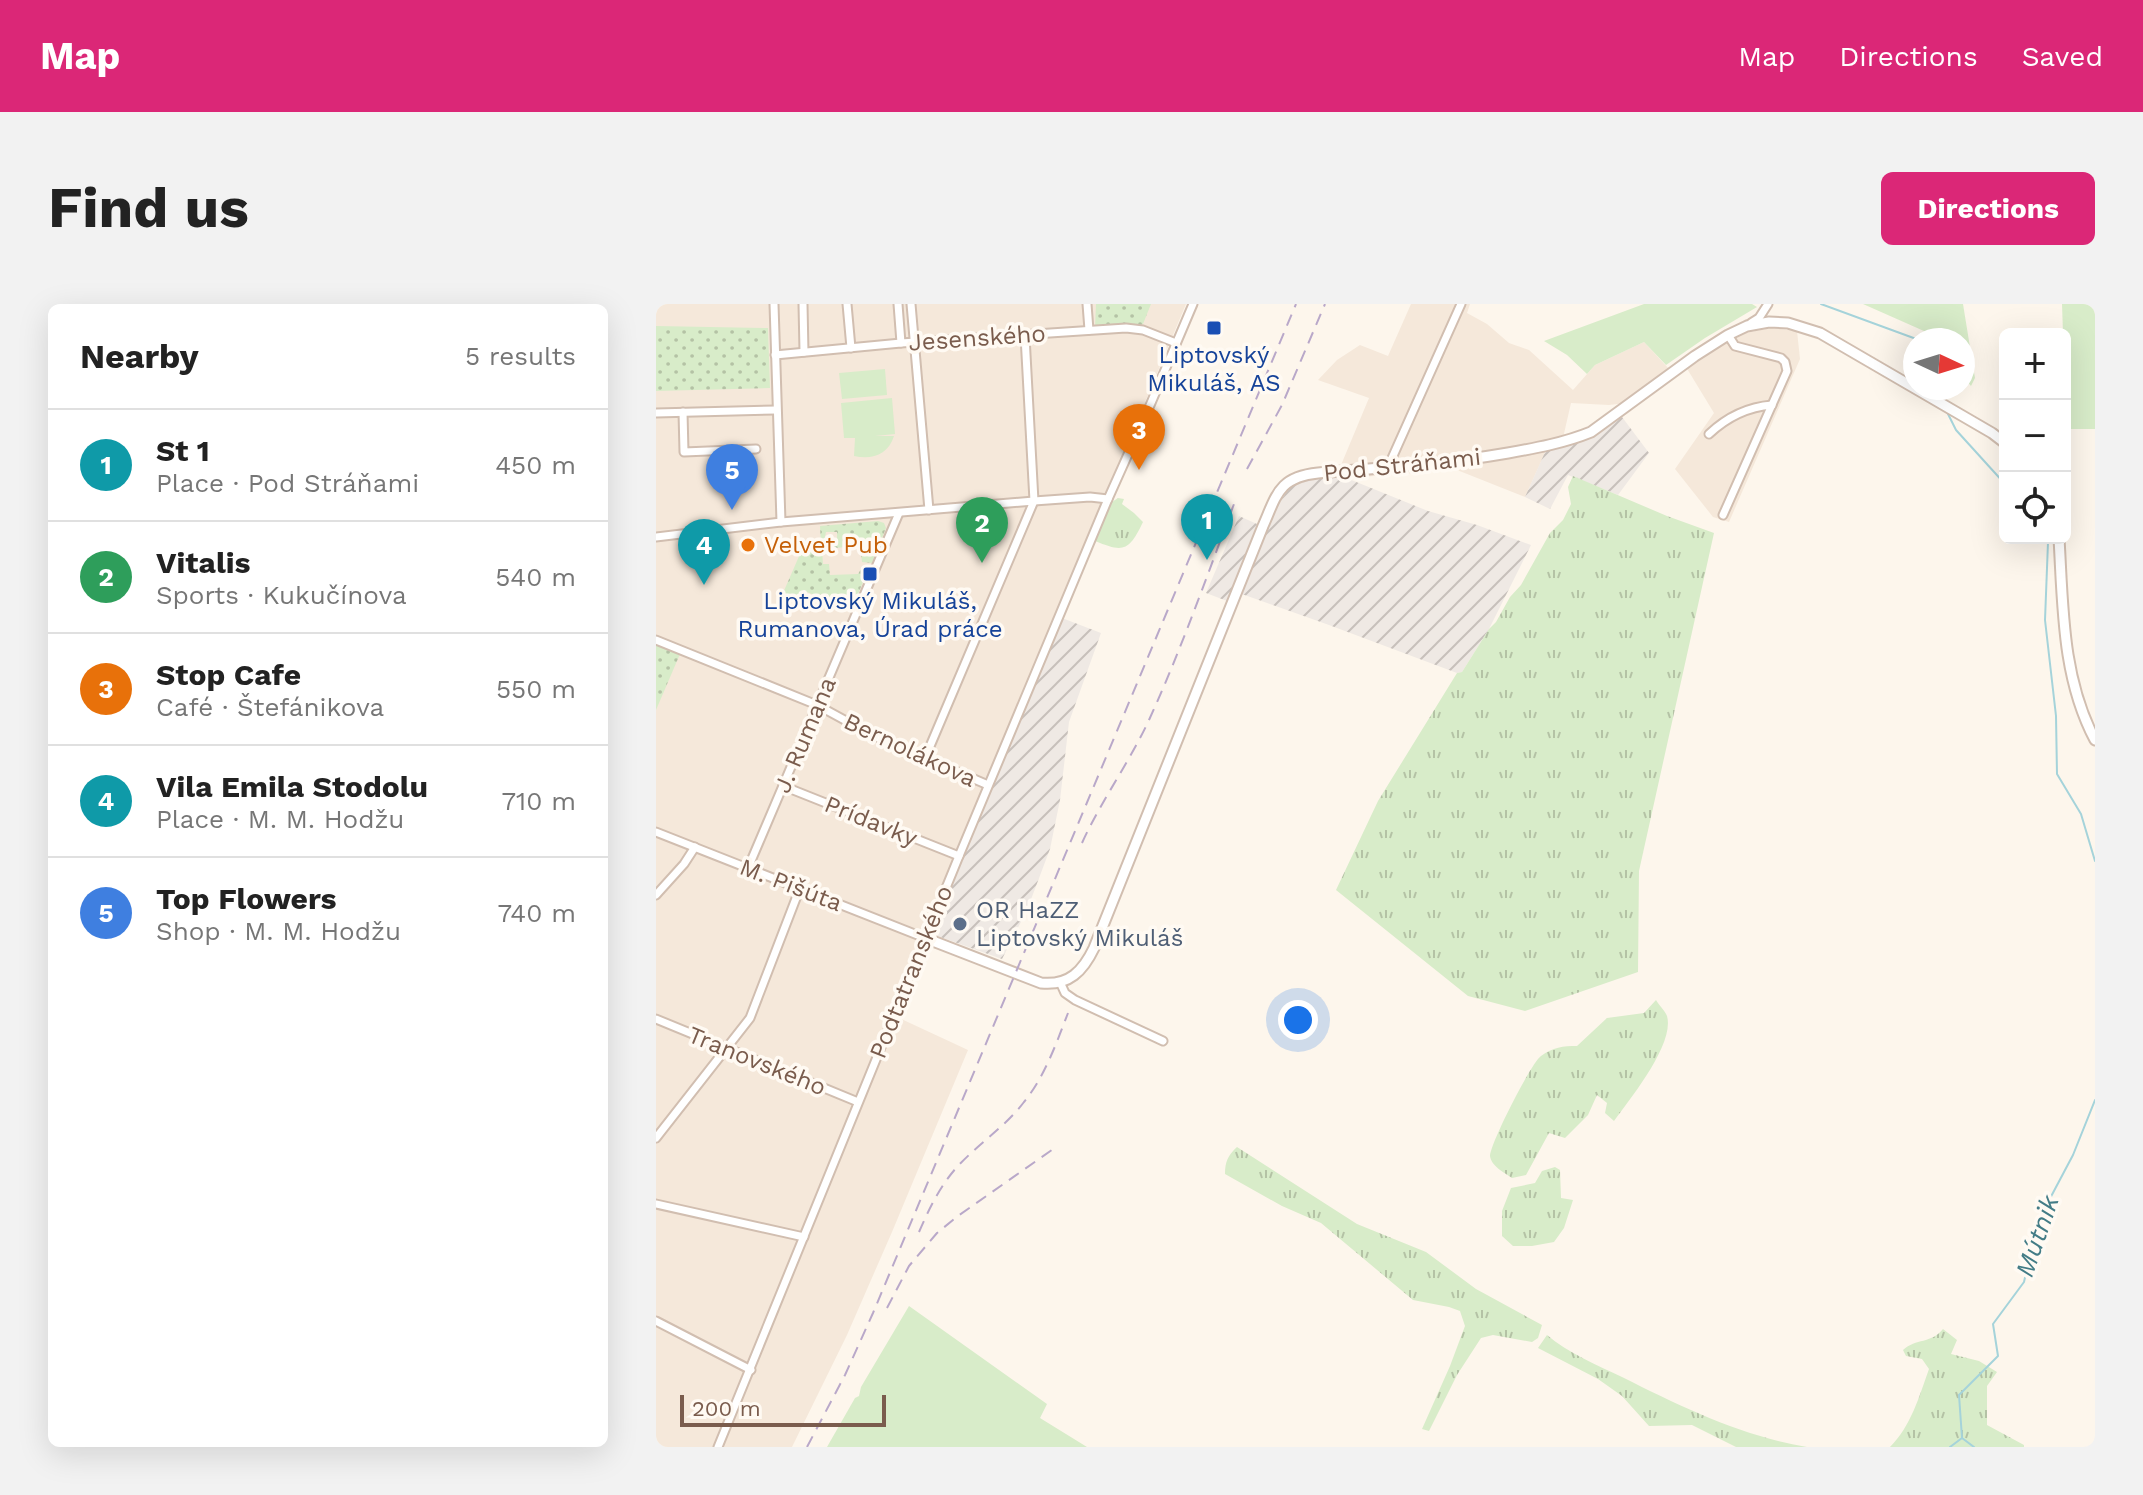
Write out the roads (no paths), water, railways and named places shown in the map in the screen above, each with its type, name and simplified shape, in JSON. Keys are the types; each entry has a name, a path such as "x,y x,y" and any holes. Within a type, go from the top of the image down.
{"street":[{"path":"774,304 781,522"},
{"path":"803,304 804,352"},
{"path":"847,304 851,348"},
{"path":"898,304 901,343"},
{"path":"911,304 929,510"},
{"path":"1087,304 1089,330"},
{"name":"Podtatranského","path":"718,1447 988,785 1193,304"},
{"path":"1388,467 1461,304"},
{"path":"1767,305 1775,322"},
{"path":"1747,326 1759,318 1767,305"},
{"name":"Pod Stráňami","path":"1060,982 1079,972 1094,948 1271,506 1282,487 1291,479 1299,475 1496,455 1577,438 1591,432 1728,335 1747,326 1775,322 1798,325 1820,333 1999,439"},
{"name":"Jesenského","path":"775,355 1089,330 1139,329 1176,343"},
{"path":"1722,515 1786,374 1785,362 1778,357 1735,346 1728,335"},
{"path":"925,758 1034,501 1025,336"},
{"path":"1709,434 1732,416 1772,405"},
{"path":"656,413 776,410"},
{"path":"683,412 684,452 756,449"},
{"path":"656,537 781,522 1090,497 1108,499"},
{"name":"J. Rumana","path":"748,868 899,513"},
{"path":"2059,544 2072,679 2095,740"},
{"name":"Bernolákova","path":"656,640 817,705 872,735 988,785"},
{"name":"Prídavky","path":"783,786 959,856"},
{"name":"M. Pišúta","path":"656,832 925,938"},
{"path":"656,895 695,847"},
{"path":"656,1138 753,1012 800,888"},
{"path":"925,938 1041,983 1060,982 1065,993 1075,1000 1163,1041"},
{"name":"Tranovského","path":"656,1019 858,1102"},
{"path":"656,1204 804,1237"},
{"path":"656,1321 751,1370"}],"waterway":[{"name":"Mútnik","path":"1821,304 1903,334"},
{"name":"Mútnik","path":"1946,410 1956,430 1999,477"},
{"name":"Mútnik","path":"2048,544 2045,620 2056,716 2057,774 2081,814 2095,861"},
{"name":"Mútnik","path":"1974,1447 1962,1438 1959,1395 1998,1356 1993,1324 2024,1282 2037,1223 2073,1155 2095,1100"},
{"path":"1950,1447 1962,1438"}],"railway":[{"path":"807,1447 873,1313 1296,304"},
{"path":"1247,469 1282,405 1325,304"},
{"path":"1082,843 1149,720 1234,504"},
{"path":"919,1232 935,1198 951,1174 1017,1111 1031,1092 1068,1013"},
{"path":"887,1308 909,1266 937,1233 1056,1147"}],"place":[{"name":"Liptovský Mikuláš, AS","path":"1214,328"},
{"name":"Stop Cafe","path":"1139,470"},
{"name":"Top Flowers","path":"732,510"},
{"name":"Velvet Pub","path":"748,545"},
{"name":"St 1","path":"1207,560"},
{"name":"Vitalis","path":"982,563"},
{"name":"Liptovský Mikuláš, Rumanova, Úrad práce","path":"870,574"},
{"name":"Vila Emila Stodolu","path":"704,585"},
{"name":"OR HaZZ Liptovský Mikuláš","path":"960,924"}]}
